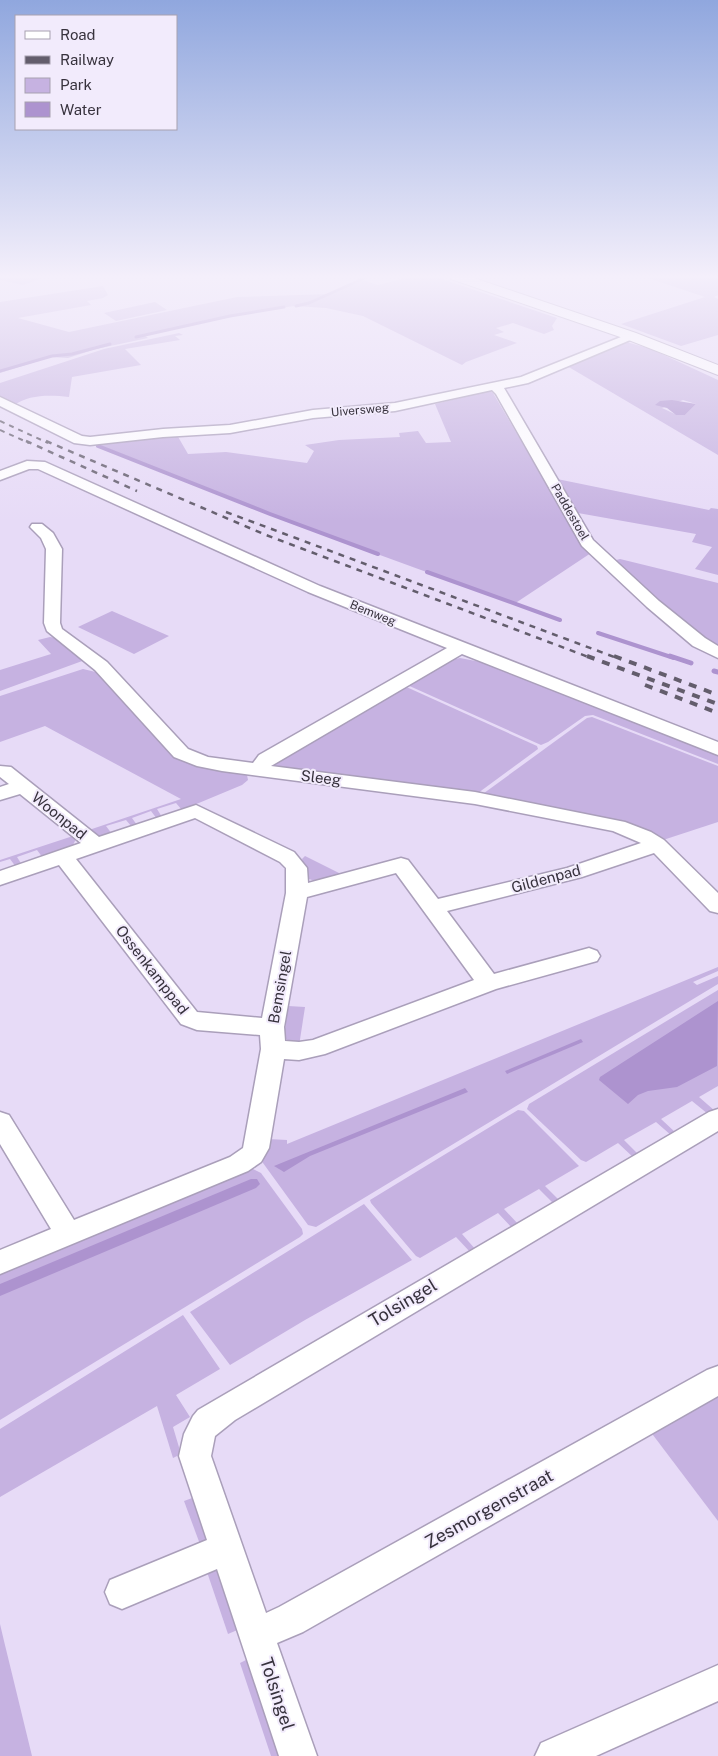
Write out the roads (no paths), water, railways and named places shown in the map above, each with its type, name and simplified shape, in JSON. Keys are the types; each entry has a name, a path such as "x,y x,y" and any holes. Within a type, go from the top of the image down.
{"main road":[{"path":"687,358 718,370"}],"street":[{"name":"Uiversweg","path":"0,401 79,440 90,441 163,433 230,429 313,414 395,407 524,380 578,358"},
{"name":"Paddestoel","path":"495,387 501,392 587,543 653,604 699,642 718,653"},
{"name":"Bemweg","path":"0,476 19,467 34,464 46,467 124,505 314,589 718,749"},
{"name":"Sleeg","path":"37,527 48,536 54,549 52,623 54,631 101,666 133,699 171,744 181,752 204,762 475,798 618,826 644,836 656,844 718,906"},
{"path":"258,770 266,759 459,648"},
{"name":"Woonpad","path":"4,771 96,845"},
{"name":"Woonpad","path":"0,794 23,786"},
{"name":"Bemsingel","path":"0,878 196,810 293,861 298,871 297,893 272,1038 256,1148 252,1155 239,1164 0,1262"},
{"name":"Gildenpad","path":"433,907 584,869 635,853 656,844"},
{"name":"Ossenkamppad","path":"64,857 189,1018 197,1022 272,1038"},
{"path":"297,893 401,865 488,983"},
{"path":"272,1038 299,1051 316,1048 488,983 588,956"},
{"name":"Tolsingel","path":"298,1756 195,1456 196,1440 201,1428 210,1418 718,1119"},
{"path":"0,1122 68,1234"},
{"name":"Zesmorgenstraat","path":"257,1634 291,1620 718,1380"},
{"path":"122,1592 227,1548"},
{"path":"554,1756 718,1683"}],"water":[{"path":"672,400 696,404 685,415 676,415 667,408 655,405 660,401"},
{"path":"718,1001 717,1066 677,1087 648,1091 638,1095 628,1104 599,1080 600,1077"},
{"path":"581,1039 583,1042 507,1074 505,1071"},
{"path":"465,1088 468,1092 310,1156 284,1172 274,1166"},
{"path":"251,1179 257,1179 260,1184 256,1188 0,1296 0,1284"}],"waterway":[{"path":"0,371 45,358"},
{"path":"98,446 270,514 378,554"},
{"path":"427,572 560,620"},
{"path":"598,633 674,658"},
{"path":"670,656 691,663"},
{"path":"714,671 718,672"}],"railway":[{"path":"0,421 48,443"},
{"path":"0,430 29,443"},
{"path":"26,441 137,491"},
{"path":"46,441 266,535 591,658"},
{"path":"226,512 617,658"},
{"path":"587,656 718,704"},
{"path":"614,656 718,695"},
{"path":"645,685 718,713"}]}
